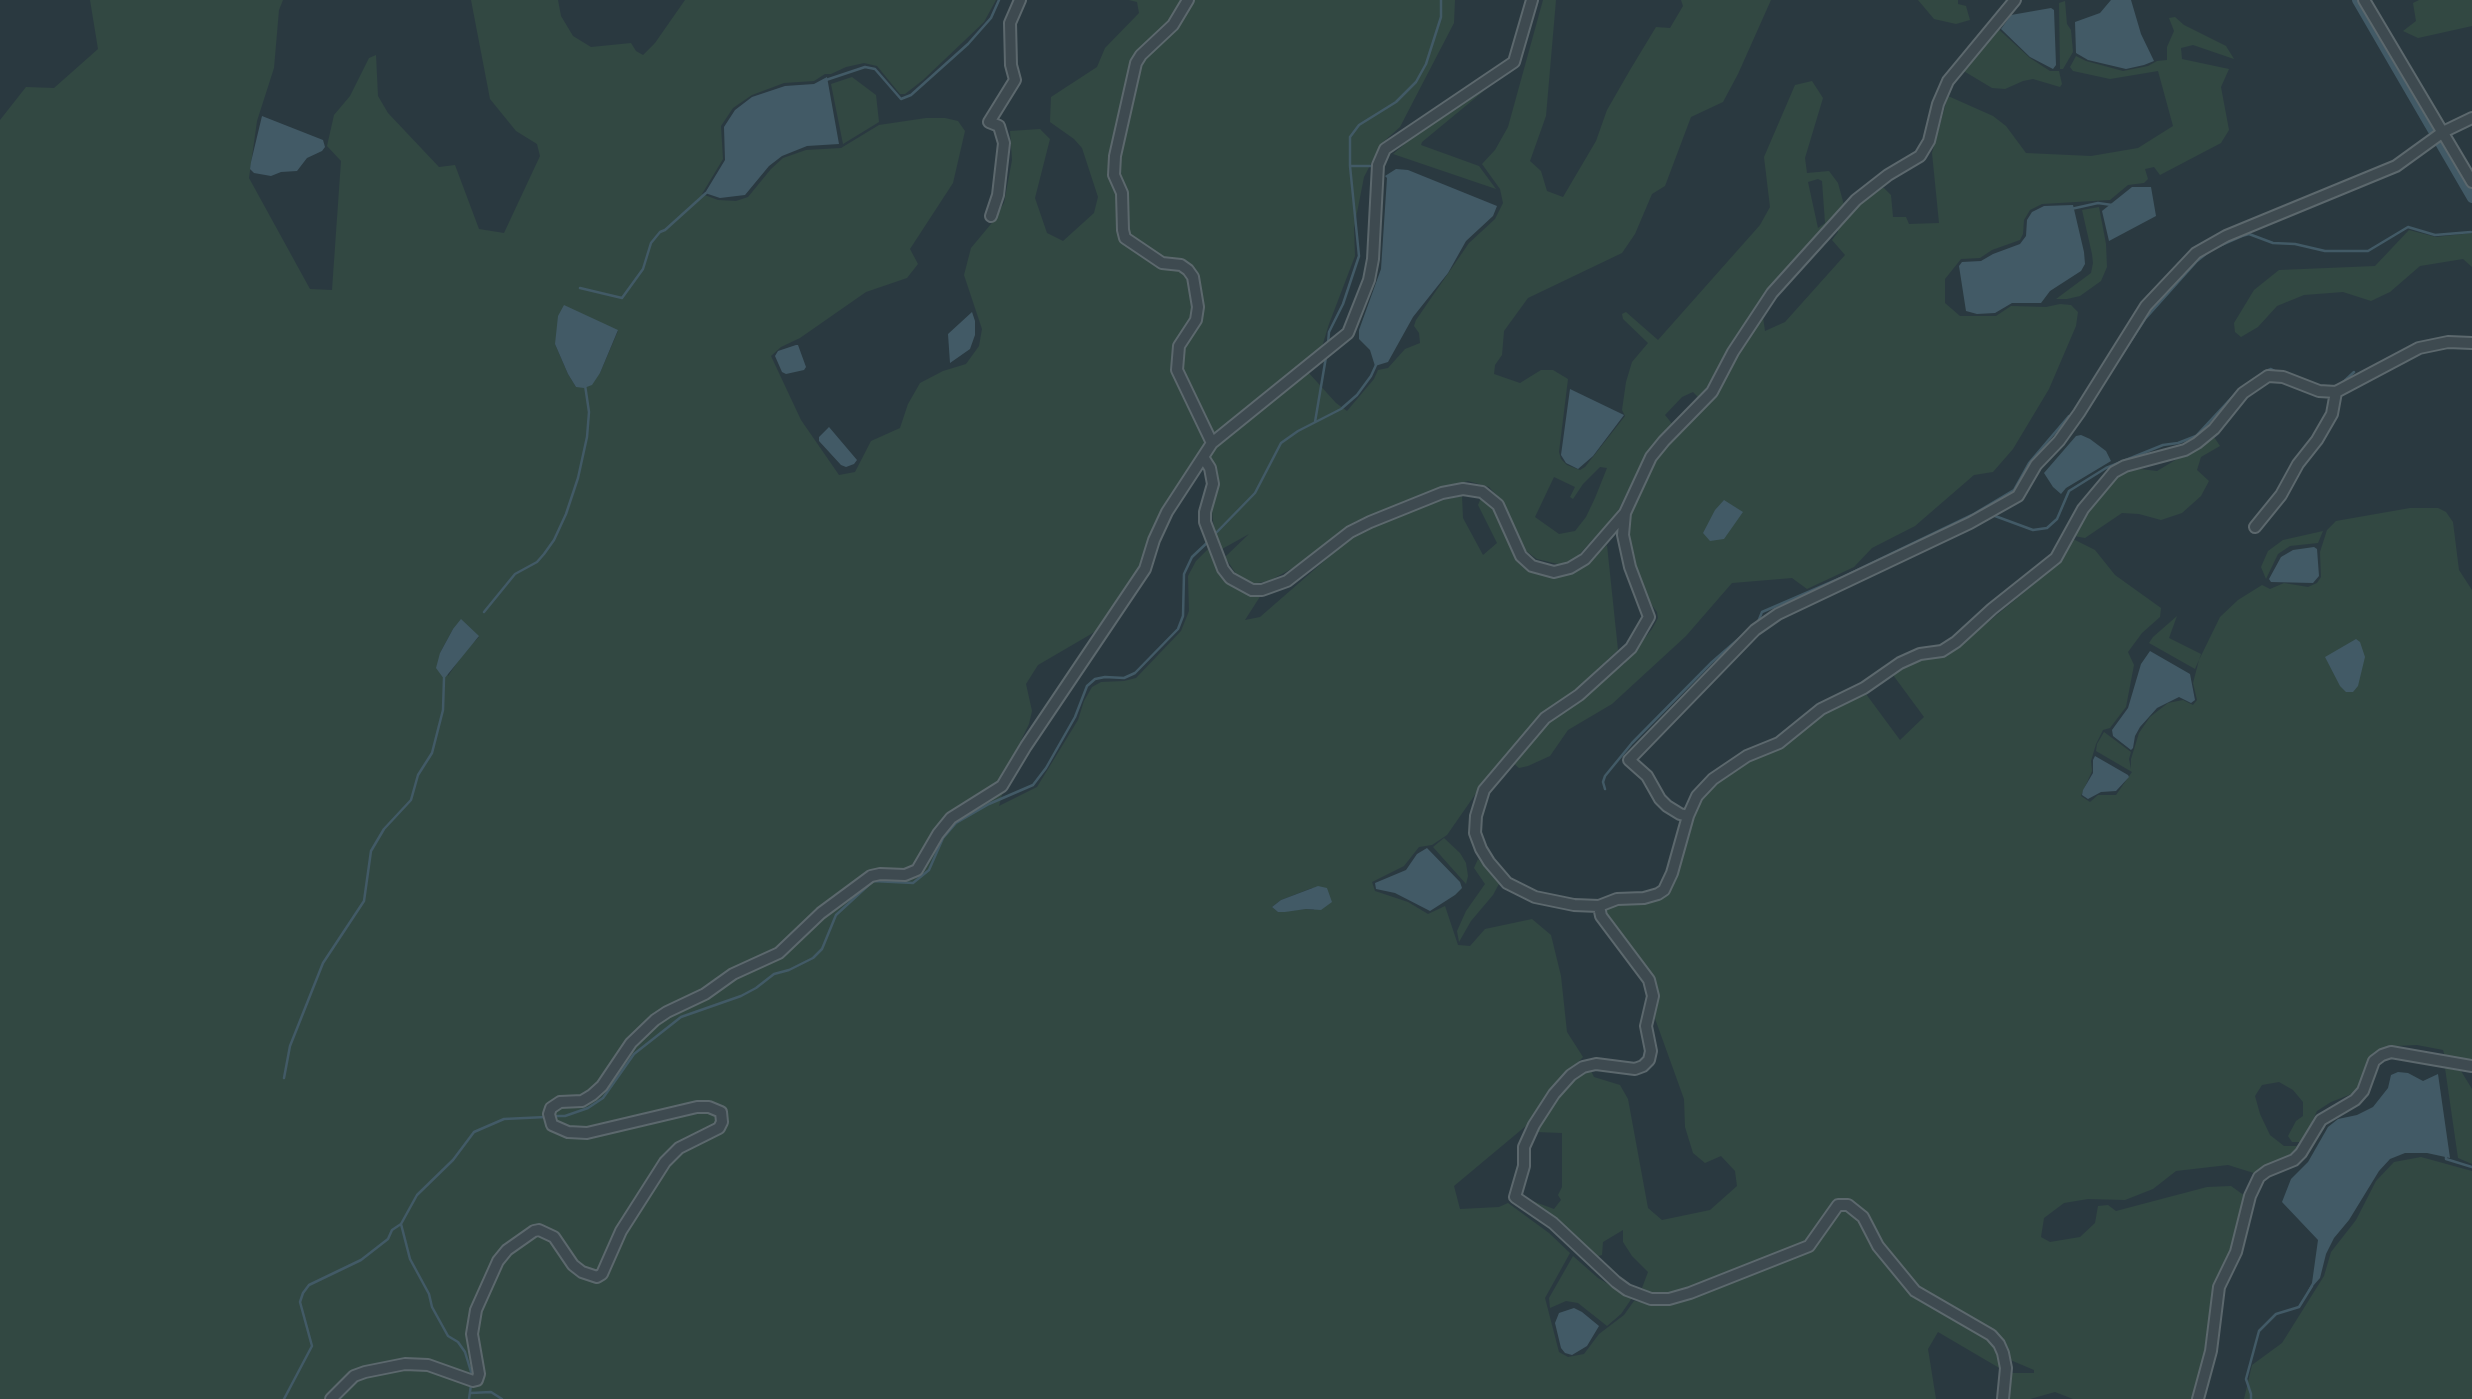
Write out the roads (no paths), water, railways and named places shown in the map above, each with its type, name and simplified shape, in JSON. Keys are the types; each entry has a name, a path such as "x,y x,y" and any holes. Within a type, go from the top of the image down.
{"street":[{"path":"991,216 998,195 1004,143 999,126 989,122 1015,80 1011,65 1010,23 1020,0"},
{"path":"1188,0 1173,25 1136,63 1115,156 1114,175 1122,193 1125,238 1162,263 1181,265 1193,277 1198,307 1196,320 1179,346 1177,370 1212,443"},
{"path":"331,1399 354,1377 365,1372 405,1364 428,1365 473,1381 477,1380 479,1374 472,1334 476,1310 498,1261 523,1237 539,1230 559,1242 573,1265 582,1272 597,1277 602,1274 621,1231 664,1162 679,1148 719,1128 721,1112 716,1108 696,1107 587,1133 558,1130 552,1125 549,1117 555,1104 582,1101 597,1091 631,1044 655,1020 705,994 733,974 779,953 821,913 871,876 905,875 918,870 938,834 951,818 1002,786 1145,569 1167,512 1212,443 1348,333 1369,280 1374,248 1378,165 1385,149 1514,62 1532,0"},
{"path":"1203,457 1210,468 1213,484 1205,522 1223,569 1230,578 1252,590 1262,590 1287,581 1350,533 1370,522 1442,493 1463,489 1482,492 1490,497 1503,514 1521,556 1532,566 1554,572 1570,568 1585,559 1625,513 1651,457 1712,391 1733,352 1772,293 1856,200 1888,175 1920,156 1929,141 1938,104 1948,81 2015,0"},
{"path":"2364,0 2439,136 2472,182"},
{"path":"1688,816 1667,806 1647,776 1629,760 1755,630 1778,614 1970,523 2018,496 2036,465 2059,441 2079,413 2146,306 2196,253 2226,236 2396,166 2439,136 2472,118"},
{"path":"1625,513 1623,535 1630,567 1649,617 1631,648 1579,695 1545,718 1484,790 1476,816 1475,833 1480,849 1507,883 1535,897 1574,905 1599,906 1617,899 1651,896 1664,890 1697,796 1724,769 1779,743 1821,709 1864,688 1900,663 1920,654 1942,651 1956,642 1992,609 2056,558 2083,509 2114,472 2125,466 2185,450 2197,443 2214,429 2243,393 2268,376 2283,377 2319,391 2336,392 2419,348 2448,342 2472,343"},
{"path":"2255,527 2281,495 2298,464 2317,440 2332,414 2336,392"},
{"path":"1599,906 1601,916 1649,980 1653,996 1646,1026 1651,1051 1649,1060 1635,1069 1596,1064 1583,1067 1571,1075 1554,1094 1534,1125 1524,1147 1524,1166 1515,1197 1553,1223 1628,1290 1651,1298 1669,1299 1809,1247 1838,1205 1848,1205 1863,1217 1878,1246 1915,1292 1991,1335 1999,1344 2006,1368 2003,1399"},
{"path":"2198,1399 2211,1351 2219,1287 2236,1252 2250,1196 2259,1177 2294,1160 2321,1120 2356,1100 2363,1091 2374,1061 2382,1055 2391,1052 2472,1066"}],"water":[{"path":"2111,0 2131,0 2141,34 2154,61 2126,69 2088,60 2076,53 2075,22 2100,13"},
{"path":"2051,8 2054,10 2056,65 2053,69 2030,57 2001,29 2011,15"},
{"path":"827,77 839,144 807,146 782,156 769,166 745,195 720,198 705,193 725,160 724,127 735,110 752,97 785,86 814,84"},
{"path":"262,116 323,140 325,147 307,158 297,171 271,176 254,173 250,169"},
{"path":"1396,169 1408,170 1497,206 1493,216 1466,241 1448,273 1413,317 1388,362 1375,366 1370,350 1359,339 1359,330 1381,269 1385,176"},
{"path":"2132,187 2151,187 2156,216 2109,241 2102,211"},
{"path":"2073,205 2084,252 2085,264 2081,271 2050,291 2041,303 2012,303 1995,313 1977,314 1966,311 1959,266 1962,262 1981,261 2020,244 2026,236 2027,220 2032,212 2044,206"},
{"path":"564,305 618,330 600,373 592,385 584,388 576,387 555,344 558,316"},
{"path":"972,312 975,335 970,349 950,363 948,334"},
{"path":"796,345 806,367 804,370 786,374 782,372 775,356 778,351"},
{"path":"1570,389 1624,415 1593,456 1578,469 1566,463 1561,455"},
{"path":"829,427 857,460 854,464 846,467 841,465 819,441 819,437"},
{"path":"2081,435 2106,451 2111,461 2066,488 2061,494 2044,473 2076,436"},
{"path":"1724,500 1743,512 1724,539 1710,541 1703,533 1715,510"},
{"path":"2314,547 2317,549 2319,576 2313,583 2271,582 2269,579 2281,557 2293,550"},
{"path":"461,619 479,636 444,679 436,668 440,653"},
{"path":"2356,639 2360,642 2365,657 2358,686 2353,692 2346,692 2325,657"},
{"path":"2150,651 2190,674 2195,700 2191,703 2179,697 2157,708 2140,727 2131,750 2113,736 2112,730 2128,708 2141,664"},
{"path":"2095,756 2129,777 2116,791 2101,792 2088,799 2082,795 2093,773"},
{"path":"1427,848 1460,882 1462,888 1455,895 1430,911 1395,893 1376,889 1375,883 1406,870 1417,854"},
{"path":"1318,886 1327,888 1332,902 1321,910 1278,912 1272,907 1281,900"},
{"path":"2398,1072 2408,1073 2423,1081 2438,1074 2450,1158 2427,1153 2405,1153 2390,1159 2334,1238 2326,1254 2320,1278 2306,1294 2312,1283 2318,1240 2282,1202 2291,1179 2308,1162 2328,1127 2338,1119 2357,1115 2373,1107 2388,1088 2391,1075"},
{"path":"1574,1308 1599,1326 1587,1346 1572,1355 1561,1348 1555,1323 1559,1313"}],"waterway":[{"path":"826,80 865,67 875,69 901,99 911,95 968,44 991,18 999,0"},
{"path":"1328,343 1329,332 1343,304 1359,256 1350,166 1350,137 1359,125 1396,102 1416,82 1426,64 1441,17 1441,0"},
{"path":"2357,0 2472,198"},
{"path":"1350,166 1371,166"},
{"path":"580,288 622,298 643,269 651,243 706,193"},
{"path":"2071,209 2098,203 2112,205"},
{"path":"2117,362 2145,319 2197,261 2212,249 2242,236 2249,234 2273,243 2295,244 2325,251 2368,251 2408,227 2435,235 2471,232"},
{"path":"1315,422 1326,357"},
{"path":"1214,535 1255,493 1281,443 1341,409 1357,395 1376,365"},
{"path":"2264,372 2271,369 2277,372"},
{"path":"2339,386 2354,372"},
{"path":"484,612 515,574 537,562 544,554 566,514 578,478 587,437 589,412 585,385"},
{"path":"1995,516 2033,530 2047,528 2057,519 2069,491 2106,468 2163,445 2196,436 2236,393"},
{"path":"2089,407 2097,394"},
{"path":"1605,789 1605,776 1632,743 1712,662 1758,622 1762,612 1843,577 1972,515 2014,490 2029,463 2069,416"},
{"path":"553,1116 565,1116 588,1108 603,1098 634,1054 681,1017 741,996 774,974 813,958 822,949 836,915 873,881 913,883 929,870 943,838 956,823 989,804 1033,785 1046,768 1075,717 1087,686 1095,679 1124,678 1135,673 1178,629 1183,616 1184,574 1192,557 1210,540"},
{"path":"284,1078 290,1046 323,963 364,901 371,851 384,829 411,800 418,775 432,753 443,710 444,678"},
{"path":"284,1399 312,1346 300,1302 309,1285 361,1260 388,1239 392,1230 401,1224 417,1195 453,1160 474,1132 504,1119 546,1117"},
{"path":"2446,1155 2446,1159 2472,1167"},
{"path":"401,1224 410,1259 429,1294 432,1307 448,1336 458,1342 465,1352 472,1375"},
{"path":"2251,1399 2246,1379 2259,1331 2276,1314 2299,1307 2312,1286"},
{"path":"469,1399 471,1385"},
{"path":"471,1393 491,1392 502,1399"}]}
